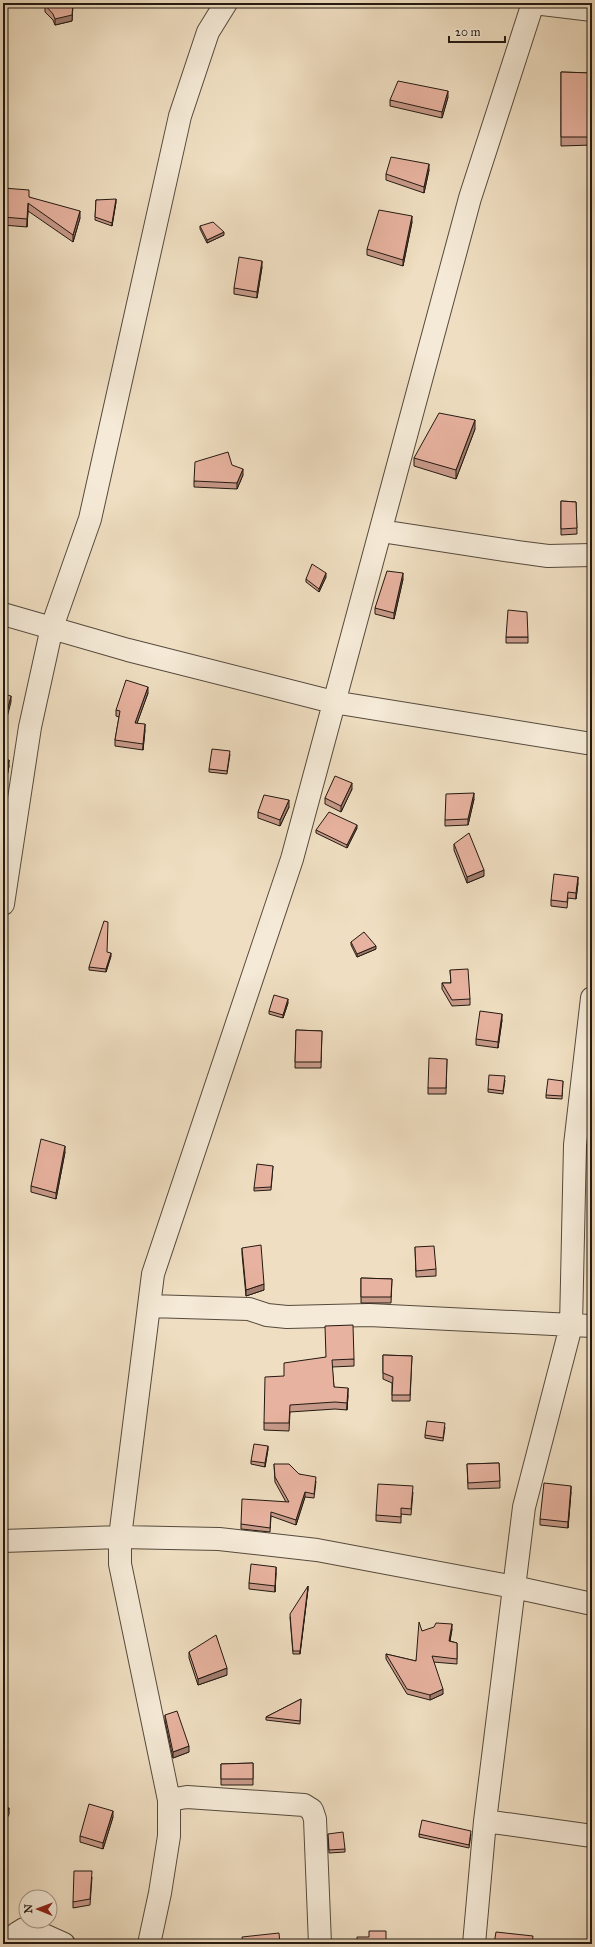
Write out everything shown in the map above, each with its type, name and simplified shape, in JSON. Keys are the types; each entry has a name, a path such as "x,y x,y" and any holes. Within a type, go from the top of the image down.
{"street":[{"path":"3,904 30,727 52,627 90,519 180,116 208,32 226,3"},
{"path":"149,1944 160,1893 169,1836 169,1800 120,1564 120,1537 153,1274 292,860 333,702 381,531 470,198 533,3 592,10"},
{"path":"381,531 548,556 592,556"},
{"path":"3,614 151,656 333,702 592,744"},
{"path":"474,1944 485,1821 524,1506 582,1326 584,1146 592,998"},
{"path":"149,1306 249,1309 267,1315 288,1317 369,1315 582,1326"},
{"path":"3,1541 120,1537 219,1539 317,1550 514,1587 592,1604"},
{"path":"169,1800 187,1797 304,1805 312,1810 315,1819 320,1944"},
{"path":"485,1821 592,1836"},
{"path":"12,1944 16,1934 24,1929 36,1931 64,1944"}],"building":[{"path":"45,3 73,3 72,15 55,19"},
{"path":"561,72 592,73 592,137 561,137"},
{"path":"398,81 448,91 442,112 390,100"},
{"path":"391,157 429,164 424,187 386,174"},
{"path":"3,188 29,190 29,197 80,211 73,235 28,203 27,219 3,217"},
{"path":"116,199 112,223 95,217 96,200"},
{"path":"379,210 412,216 403,260 367,249"},
{"path":"213,222 224,232 207,240 200,226"},
{"path":"239,257 262,261 257,292 234,288"},
{"path":"439,413 475,420 456,470 414,458"},
{"path":"228,452 232,465 243,469 237,483 194,481 195,462"},
{"path":"561,501 576,502 577,528 561,529"},
{"path":"312,564 326,573 319,589 306,579"},
{"path":"387,571 403,573 394,613 375,608"},
{"path":"508,610 527,612 528,637 506,637"},
{"path":"126,680 148,687 135,723 145,724 143,744 115,740 120,711 116,710"},
{"path":"3,694 11,696 3,727"},
{"path":"212,749 230,751 227,771 209,769"},
{"path":"3,759 9,760 6,776 3,776"},
{"path":"335,776 352,783 341,806 325,798"},
{"path":"474,793 468,819 445,820 446,794"},
{"path":"264,795 289,800 280,820 258,812"},
{"path":"329,812 357,825 347,845 316,830"},
{"path":"469,833 484,870 467,877 454,844"},
{"path":"554,874 578,877 576,893 568,892 567,902 551,900"},
{"path":"104,921 108,922 107,952 111,953 106,969 89,967"},
{"path":"364,932 376,946 357,954 351,942"},
{"path":"468,969 470,999 452,1000 442,983 451,983 450,970"},
{"path":"274,995 288,999 283,1015 269,1011"},
{"path":"480,1011 502,1014 498,1042 476,1039"},
{"path":"296,1030 322,1031 321,1062 295,1062"},
{"path":"429,1058 447,1059 446,1088 428,1088"},
{"path":"489,1075 505,1076 503,1091 488,1089"},
{"path":"548,1079 563,1081 562,1096 546,1095"},
{"path":"41,1139 65,1146 56,1193 31,1186"},
{"path":"257,1164 273,1166 271,1187 254,1188"},
{"path":"261,1245 264,1284 246,1290 242,1248"},
{"path":"434,1246 436,1269 416,1271 415,1247"},
{"path":"361,1278 392,1279 391,1297 361,1297"},
{"path":"353,1325 354,1359 332,1360 334,1387 348,1388 347,1403 335,1402 290,1405 289,1423 264,1423 265,1377 284,1376 284,1363 326,1357 325,1326"},
{"path":"383,1355 412,1356 410,1395 392,1395 393,1377 383,1373"},
{"path":"427,1421 445,1423 443,1438 425,1435"},
{"path":"254,1444 268,1446 265,1463 251,1461"},
{"path":"499,1463 500,1481 468,1483 467,1464"},
{"path":"274,1464 289,1464 299,1474 316,1477 314,1494 305,1492 296,1520 271,1512 270,1528 241,1524 242,1499 289,1502 275,1477"},
{"path":"544,1483 571,1486 568,1522 540,1519"},
{"path":"378,1484 413,1486 411,1509 401,1508 401,1517 376,1515"},
{"path":"251,1564 276,1567 275,1586 249,1583"},
{"path":"308,1586 300,1651 293,1651 290,1614"},
{"path":"419,1622 422,1631 434,1627 436,1623 452,1624 449,1641 457,1643 457,1659 432,1656 443,1689 430,1695 407,1689 386,1654 416,1661"},
{"path":"216,1635 227,1668 198,1679 189,1652"},
{"path":"301,1699 300,1721 266,1717"},
{"path":"177,1711 189,1746 173,1752 165,1715"},
{"path":"253,1763 253,1779 221,1779 221,1764"},
{"path":"89,1804 113,1811 103,1843 80,1836"},
{"path":"3,1805 9,1808 3,1821"},
{"path":"422,1820 471,1831 469,1845 419,1834"},
{"path":"343,1832 345,1849 329,1850 328,1834"},
{"path":"74,1871 92,1871 90,1899 73,1902"},
{"path":"369,1931 386,1931 386,1944 357,1944 357,1937 369,1937"},
{"path":"496,1932 533,1936 532,1944 494,1944"},
{"path":"279,1933 280,1944 243,1944 242,1937"}]}
